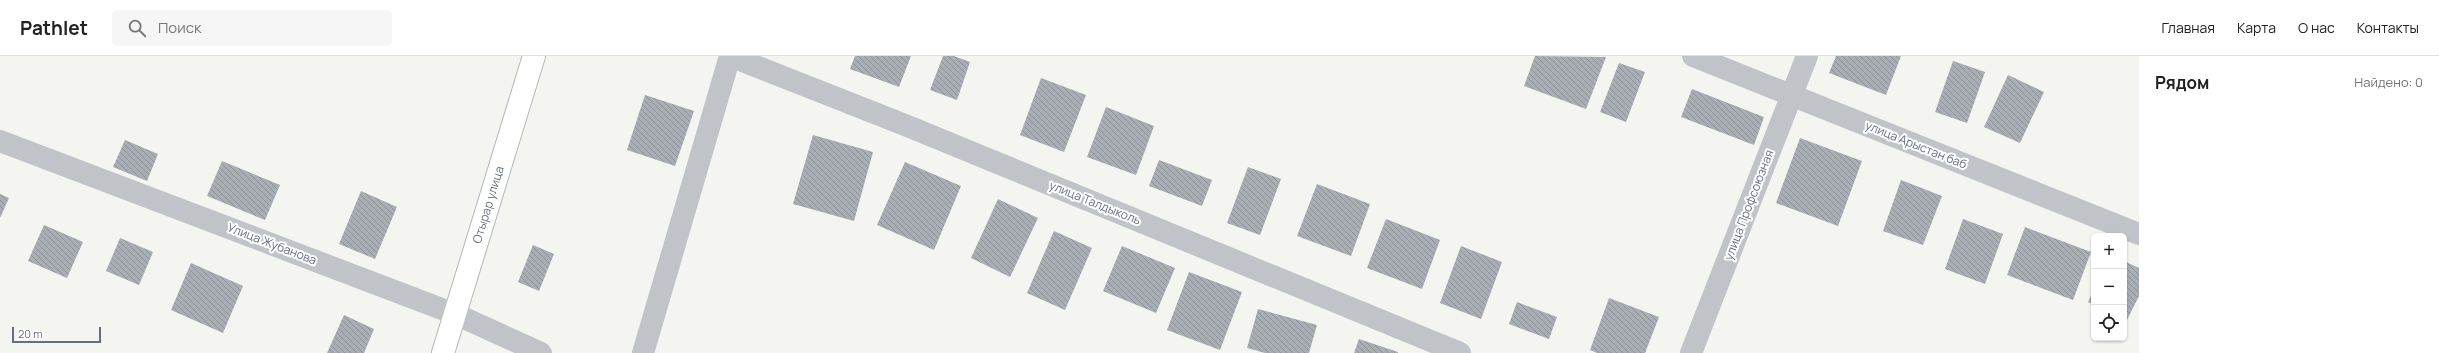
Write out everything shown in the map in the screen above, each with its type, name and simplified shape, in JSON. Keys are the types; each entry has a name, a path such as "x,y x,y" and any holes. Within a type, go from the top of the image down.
{"street":[{"name":"Отырар улица","path":"443,353 534,56"},
{"path":"643,353 730,56"},
{"name":"улица Талдыколь","path":"730,56 905,125 1460,353"},
{"name":"улица Арыстан баб","path":"1693,56 2139,234"},
{"name":"улица Профсоюзная","path":"1691,353 1807,56"},
{"name":"Улица Жубанова","path":"0,141 454,314 541,353"}],"building":[{"path":"855,56 911,56 899,87 850,69"},
{"path":"943,56 954,56 970,62 957,100 930,90"},
{"path":"1535,56 1606,57 1586,109 1524,86"},
{"path":"1836,56 1901,56 1886,95 1829,73"},
{"path":"1953,61 1985,72 1967,123 1935,112"},
{"path":"1619,63 1645,72 1626,122 1600,112"},
{"path":"2008,75 2044,92 2020,143 1984,127"},
{"path":"1041,78 1086,95 1064,152 1020,135"},
{"path":"1692,89 1764,117 1754,145 1681,117"},
{"path":"645,95 694,111 675,166 627,150"},
{"path":"1106,107 1154,126 1136,175 1087,157"},
{"path":"813,135 873,152 854,221 793,204"},
{"path":"1800,138 1862,161 1838,226 1776,203"},
{"path":"125,140 158,154 147,181 113,167"},
{"path":"1159,160 1212,180 1202,206 1149,186"},
{"path":"222,161 280,185 265,220 207,196"},
{"path":"905,162 961,186 934,250 877,225"},
{"path":"1248,167 1281,179 1260,235 1227,223"},
{"path":"1901,180 1942,196 1923,245 1883,231"},
{"path":"1317,184 1370,204 1351,256 1297,236"},
{"path":"361,191 397,207 375,259 339,244"},
{"path":"0,194 9,198 0,218"},
{"path":"998,199 1038,218 1010,277 971,258"},
{"path":"1386,219 1440,240 1422,289 1367,268"},
{"path":"1963,219 2003,234 1985,284 1945,269"},
{"path":"44,225 83,242 67,278 28,261"},
{"path":"2025,227 2091,252 2073,300 2007,275"},
{"path":"1054,231 1092,248 1065,310 1027,293"},
{"path":"120,238 153,252 139,285 106,271"},
{"path":"533,245 554,254 539,291 518,282"},
{"path":"1122,246 1175,268 1156,313 1103,291"},
{"path":"1461,246 1502,262 1481,319 1440,303"},
{"path":"2127,262 2139,268 2139,296 2127,320"},
{"path":"191,263 243,286 223,333 171,310"},
{"path":"1189,272 1242,292 1220,350 1167,330"},
{"path":"2091,296 2091,304 2088,302"},
{"path":"1609,298 1659,317 1645,353 1597,353 1590,350"},
{"path":"1517,302 1557,317 1549,339 1509,324"},
{"path":"1258,309 1317,325 1309,353 1265,353 1247,348"},
{"path":"344,315 374,329 364,353 327,353"},
{"path":"1359,339 1398,352 1398,353 1354,353"}]}
